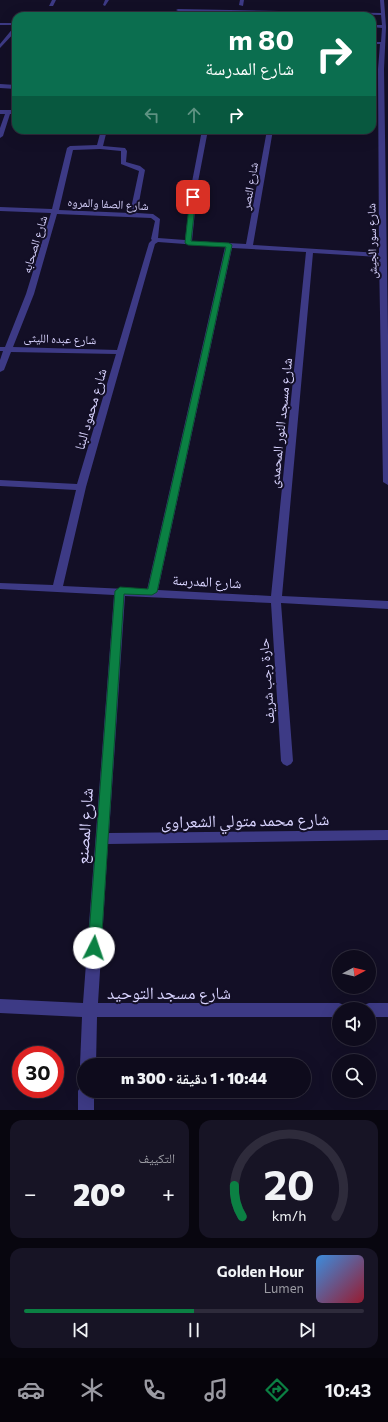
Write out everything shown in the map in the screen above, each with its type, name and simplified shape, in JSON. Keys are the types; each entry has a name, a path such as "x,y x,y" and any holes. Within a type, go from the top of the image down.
{"street":[{"path":"51,5 54,0"},
{"name":"شارع سور الجيش","path":"382,0 384,27 379,69 379,102 388,482"},
{"path":"59,12 61,8"},
{"path":"376,14 383,14"},
{"path":"0,24 12,24"},
{"path":"376,26 384,27"},
{"path":"0,47 12,33"},
{"path":"376,43 382,43"},
{"path":"1,87 12,87"},
{"path":"0,112 12,112"},
{"path":"0,136 8,112"},
{"path":"103,134 100,146 123,150 123,164 141,168 133,215"},
{"path":"188,243 195,182 204,134"},
{"name":"شارع النصر","path":"249,246 269,134"},
{"name":"شارع الصحابه","path":"0,370 30,294 55,211 70,148 79,146 100,146"},
{"name":"شارع الصفا والمروه","path":"0,209 153,216 157,218 154,239 156,241"},
{"path":"156,241 382,255"},
{"name":"شارع محمود البنا","path":"56,588 81,487 152,243 156,241"},
{"path":"152,592 229,245"},
{"name":"شارع مسجد النور المحمدى","path":"276,600 310,250"},
{"name":"شارع عبده الليثى","path":"0,348 120,352"},
{"path":"0,483 81,487"},
{"name":"شارع المدرسة","path":"0,586 152,592 388,605"},
{"name":"شارع المصنع","path":"88,1058 90,1010 120,591"},
{"name":"حارة رجب شريف","path":"276,600 287,761"},
{"name":"شارع محمد متولي الشعراوى","path":"102,839 388,836"},
{"name":"شارع مسجد التوحيد","path":"0,1006 90,1010 332,1010"},
{"path":"376,1010 388,1010"},
{"path":"86,1098 86,1110"}],"route":[{"path":"94,948 120,591 152,592 229,245 188,243 193,197"}]}
